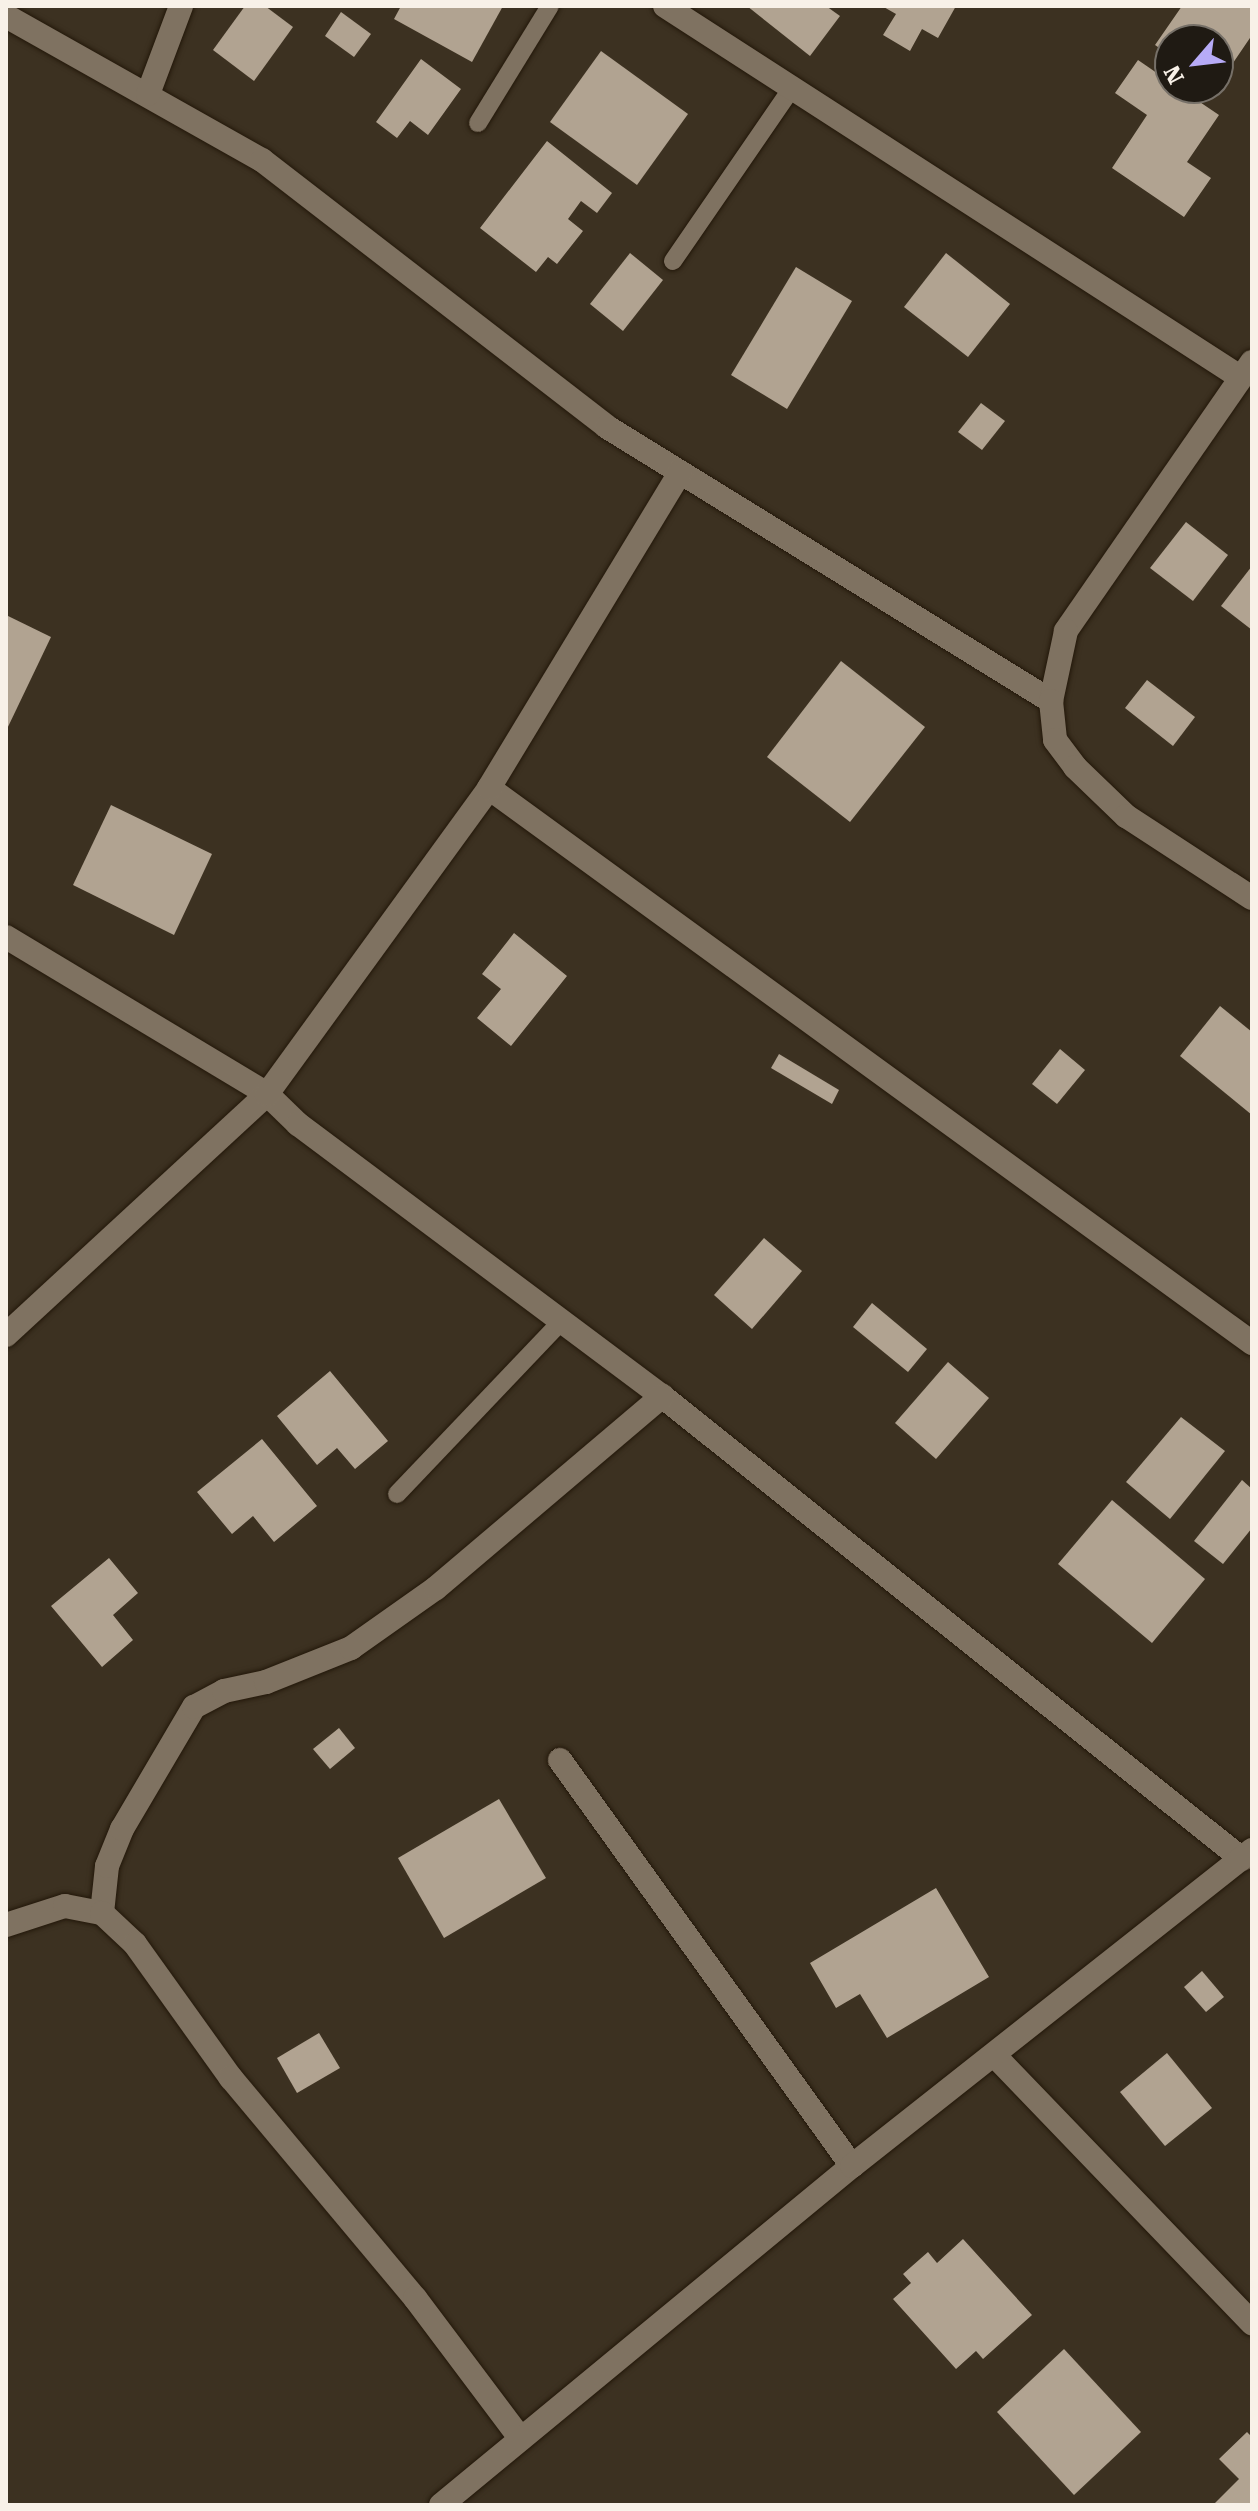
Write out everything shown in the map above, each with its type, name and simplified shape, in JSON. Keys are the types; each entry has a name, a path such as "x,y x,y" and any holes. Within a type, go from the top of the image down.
{"street":[{"path":"148,94 181,6"},
{"path":"665,6 1246,370 1066,631 1051,701 1055,740 1075,767 1126,816 1252,898"},
{"path":"6,16 262,160 607,427 1051,701"},
{"path":"6,1335 267,1094 489,788 680,472"},
{"path":"489,788 1252,1343"},
{"path":"6,937 267,1094 298,1124 662,1396 1247,1855 852,2166 441,2505"},
{"path":"102,1913 107,1866 122,1829 194,1707 224,1691 266,1682 351,1648 436,1588 662,1396"},
{"path":"560,1760 852,2166"},
{"path":"6,1925 65,1906 102,1913 135,1944 231,2078 415,2298 521,2439"},
{"path":"995,2056 1252,2323"}],"lane":[{"path":"478,123 550,6"},
{"path":"673,261 792,88"},
{"path":"397,1494 562,1321"}],"building":[{"path":"245,6 265,6 293,27 254,81 213,50"},
{"path":"401,6 503,6 472,62 394,19"},
{"path":"747,6 826,6 840,16 810,56"},
{"path":"882,6 956,6 938,38 922,29 910,51 883,35 896,14"},
{"path":"1182,6 1252,6 1252,35 1234,61 1234,24 1170,24"},
{"path":"341,12 371,34 354,57 325,36"},
{"path":"601,51 688,114 637,185 550,122"},
{"path":"421,59 461,89 428,135 410,121 397,138 376,122"},
{"path":"1138,60 1154,71 1154,104 1203,104 1219,115 1187,162 1211,178 1184,217 1112,168 1147,115 1115,93"},
{"path":"547,141 612,193 597,213 581,201 568,219 583,231 557,264 548,257 536,272 480,228"},
{"path":"630,253 663,280 623,331 590,304"},
{"path":"946,253 1010,304 968,357 904,307"},
{"path":"796,267 852,301 787,409 731,375"},
{"path":"981,403 1005,421 982,450 958,432"},
{"path":"1186,522 1228,555 1193,601 1150,568"},
{"path":"1252,566 1252,630 1221,606"},
{"path":"6,615 51,637 6,731"},
{"path":"841,661 925,727 850,822 767,757"},
{"path":"1147,680 1195,717 1173,746 1125,708"},
{"path":"111,805 212,854 174,935 73,885"},
{"path":"514,933 567,976 511,1046 477,1018 501,989 482,974"},
{"path":"1220,1006 1252,1032 1252,1115 1180,1056"},
{"path":"1060,1049 1085,1070 1057,1104 1032,1084"},
{"path":"779,1054 839,1090 832,1104 771,1068"},
{"path":"764,1238 802,1271 752,1329 714,1295"},
{"path":"872,1303 927,1349 908,1372 853,1327"},
{"path":"948,1362 989,1398 936,1459 895,1423"},
{"path":"330,1371 388,1441 355,1469 337,1448 317,1465 277,1416"},
{"path":"1181,1417 1225,1451 1170,1519 1126,1482"},
{"path":"262,1439 317,1506 274,1542 253,1516 232,1534 197,1492"},
{"path":"1242,1480 1252,1489 1252,1528 1223,1564 1194,1541"},
{"path":"1112,1500 1205,1579 1152,1643 1058,1564"},
{"path":"109,1558 138,1593 113,1615 133,1640 102,1667 51,1606"},
{"path":"339,1728 355,1748 330,1769 313,1749"},
{"path":"499,1799 546,1878 444,1938 398,1858"},
{"path":"936,1888 989,1977 887,2038 860,1994 836,2008 810,1963"},
{"path":"1202,1971 1224,1997 1206,2012 1184,1987"},
{"path":"319,2033 340,2068 297,2093 277,2058"},
{"path":"1167,2053 1212,2108 1165,2146 1120,2092"},
{"path":"963,2239 1032,2315 983,2359 976,2351 956,2369 893,2299 911,2283 903,2274 928,2252 937,2263"},
{"path":"1064,2349 1141,2432 1074,2495 997,2412"},
{"path":"1247,2432 1252,2437 1252,2505 1213,2505 1239,2479 1219,2459"}]}
